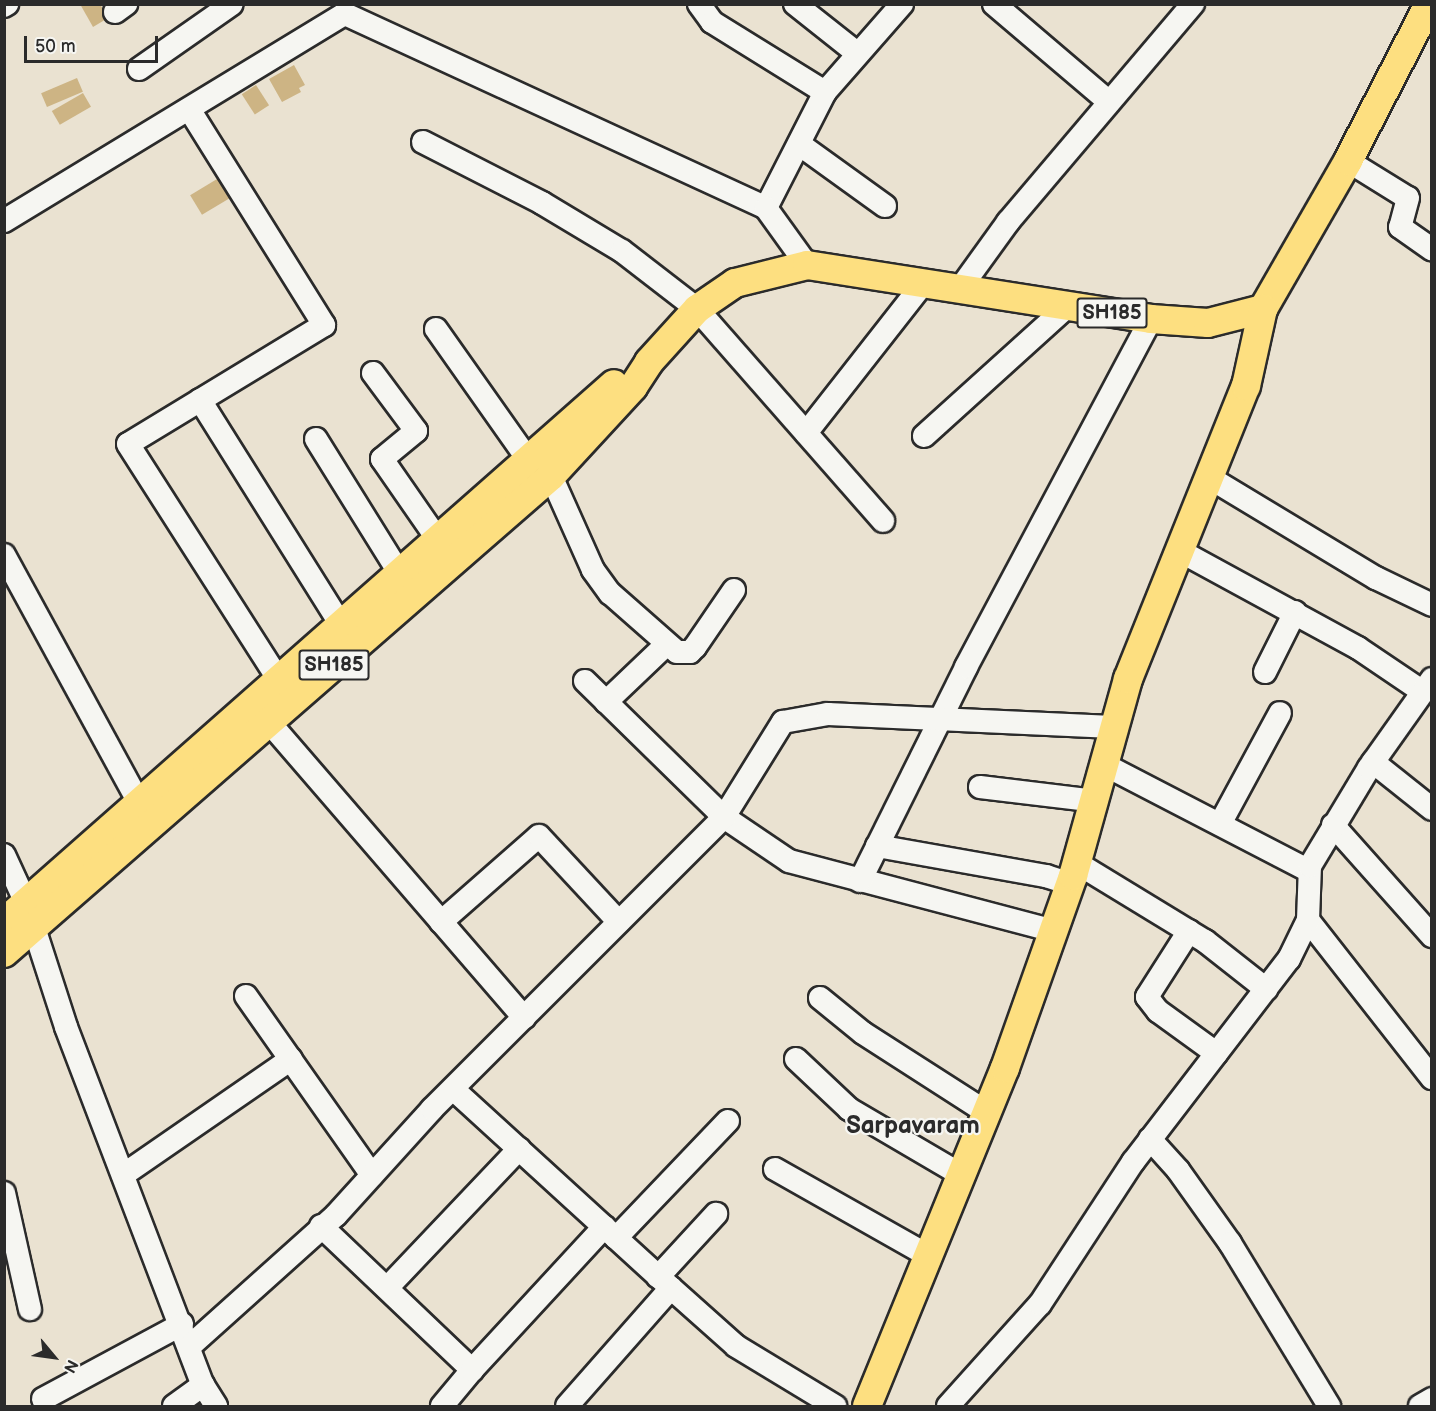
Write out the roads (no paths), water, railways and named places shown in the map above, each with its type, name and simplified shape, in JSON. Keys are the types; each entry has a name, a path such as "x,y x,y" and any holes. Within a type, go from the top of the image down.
{"main road":[{"path":"867,1407 1005,1068 1051,930 1073,873 1095,801 1113,727 1147,628 1246,386 1263,309 1348,161 1429,4"},
{"name":"SH185","path":"4,922 30,915 268,721 551,476 633,387 649,362 697,309 735,283 807,265 1152,319 1208,323 1263,309"},
{"name":"SH185","path":"4,953 30,915 139,803 527,459 622,377 649,362"}],"street":[{"path":"139,69 232,4"},
{"path":"699,4 712,22 825,92"},
{"path":"795,4 858,54"},
{"path":"766,208 825,92 902,4"},
{"path":"994,4 1109,102"},
{"path":"959,290 1008,222 1193,4"},
{"path":"4,221 189,109 345,8 766,208 807,265"},
{"path":"189,109 324,325 128,444 279,681"},
{"path":"423,142 542,203 622,251 697,309 883,521"},
{"path":"799,144 885,206"},
{"path":"1348,161 1408,198 1400,227 1431,249"},
{"path":"806,433 923,284"},
{"path":"924,436 1068,306"},
{"path":"860,881 942,716 1152,319"},
{"path":"436,328 527,459"},
{"path":"373,372 416,430 382,459 438,540"},
{"path":"200,400 342,625"},
{"path":"316,439 400,574"},
{"path":"551,476 593,570 610,593 677,652 690,652 734,590"},
{"path":"1210,478 1376,578 1431,605"},
{"path":"948,1407 1040,1304 1150,1139 1266,989 1304,933 1308,920 1309,871 1333,825 1373,762 1427,685 1180,551"},
{"path":"4,555 139,803"},
{"path":"1265,672 1295,612"},
{"path":"606,702 667,644"},
{"path":"585,681 724,817 789,861 1051,930"},
{"path":"1220,824 1280,712"},
{"path":"190,1346 321,1226 453,1089 724,817 783,722 828,714 942,716 1113,727"},
{"path":"268,721 524,1018"},
{"path":"1373,762 1431,808"},
{"path":"1103,764 1309,871"},
{"path":"980,787 1095,801"},
{"path":"1333,825 1431,936"},
{"path":"441,922 539,836 619,922"},
{"path":"877,846 1046,876 1073,873 1189,931 1266,989"},
{"path":"4,855 30,915 66,1027 183,1324 203,1384 216,1407"},
{"path":"1308,920 1431,1078"},
{"path":"1189,931 1147,997 1158,1011 1216,1053"},
{"path":"246,996 372,1175"},
{"path":"820,998 863,1033 986,1112"},
{"path":"123,1175 291,1059"},
{"path":"796,1059 849,1109 960,1174"},
{"path":"453,1089 736,1346 835,1407"},
{"path":"442,1407 472,1370 610,1233 728,1121"},
{"path":"1150,1139 1178,1170 1230,1244 1329,1407"},
{"path":"387,1288 519,1149"},
{"path":"775,1169 927,1255"},
{"path":"4,1193 30,1310"},
{"path":"567,1407 716,1214"},
{"path":"321,1226 472,1370"},
{"path":"43,1399 183,1324"},
{"path":"174,1407 203,1384"},
{"path":"1420,1407 1431,1399"}],"district":[{"name":"Sarpavaram","path":"913,1126"}]}
